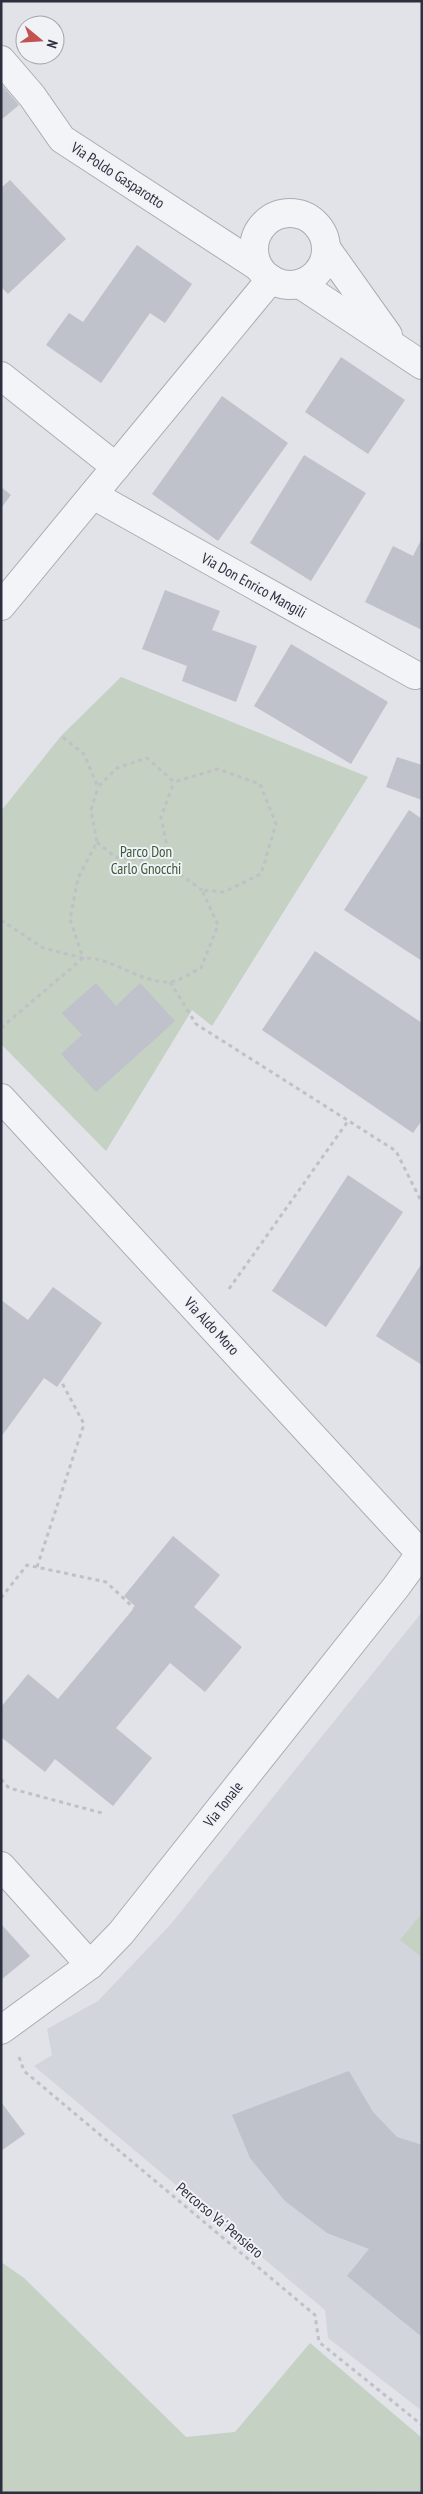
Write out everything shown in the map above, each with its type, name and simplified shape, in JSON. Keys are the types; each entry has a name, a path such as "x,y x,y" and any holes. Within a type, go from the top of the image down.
{"street":[{"name":"Via Poldo Gasparotto","path":"1,60 32,96 62,139 264,273"},
{"path":"286,213 298,214 309,218 324,236 326,248 324,260 319,271 311,279 300,284 288,285 264,273 255,244 258,233 275,216 286,213"},
{"path":"326,248 398,348"},
{"path":"1,606 116,467 264,273"},
{"path":"300,284 422,365"},
{"path":"1,376 116,467"},
{"name":"Via Don Enrico Mangili","path":"93,495 415,675"},
{"name":"Via Aldo Moro","path":"1,1098 421,1554"},
{"name":"Via Tonale","path":"5,2028 90,1965 124,1929 421,1554"},
{"path":"1,1866 90,1965"}],"path":[{"path":"61,736 84,754 98,787"},
{"path":"83,958 70,919 78,878 97,842 91,810 98,787 117,768 147,758 174,782"},
{"path":"174,782 218,769 260,784 276,824 262,874 224,892 202,890"},
{"path":"1,920 43,948 83,958 95,958 136,976 170,982 201,968 218,925 202,890 181,875 168,851 161,817 174,782"},
{"path":"97,842 115,857 142,860 168,851"},
{"path":"1,1028 83,958"},
{"path":"170,982 196,1024 396,1151 422,1203"},
{"path":"230,1289 348,1121"},
{"path":"37,1567 84,1424 60,1381"},
{"path":"1,1598 27,1565 106,1582 134,1608"},
{"path":"1,1780 9,1788 102,1813"},
{"name":"Percorso Va' Pensiero","path":"5,2028 24,2071 316,2315 319,2342 422,2425"}],"shaded area":[{"path":"422,1612 422,2411 328,2338 325,2310 34,2066 52,2055 47,2029 98,2001 170,1925"}],"green space":[{"name":"Parco Don Carlo Gnocchi","path":"121,677 368,777 212,1026 192,1010 106,1151 1,1044 1,811 61,736"},
{"path":"422,1913 422,1957 400,1940"},
{"path":"1,2262 24,2278 186,2437 235,2432 310,2343 422,2438 422,2491 1,2493"}],"building":[{"path":"1,84 19,105 1,120"},
{"path":"10,180 66,239 8,294 1,287 1,188"},
{"path":"137,245 192,284 165,323 150,313 101,383 46,345 69,313 83,322"},
{"path":"341,357 405,400 368,454 305,412"},
{"path":"222,396 288,443 218,541 152,494"},
{"path":"304,455 366,493 311,581 250,543"},
{"path":"1,487 11,495 1,508"},
{"path":"422,538 422,630 365,602 393,546 413,556"},
{"path":"165,590 220,611 212,630 257,646 236,702 182,681 187,666 142,649"},
{"path":"291,644 388,702 351,764 254,706"},
{"path":"397,757 422,765 422,800 386,787"},
{"path":"409,810 422,819 422,961 344,910"},
{"path":"315,951 422,1023 422,1120 413,1133 262,1030"},
{"path":"96,983 116,1006 140,983 175,1021 96,1092 61,1054 82,1035 62,1013"},
{"path":"348,1175 403,1212 326,1327 272,1291"},
{"path":"422,1263 422,1365 376,1336"},
{"path":"53,1287 102,1323 57,1387 44,1378 1,1437 1,1300 28,1320"},
{"path":"173,1536 220,1575 194,1607 242,1647 205,1692 170,1663 116,1728 152,1758 113,1806 55,1759 45,1772 1,1737 1,1707 28,1674 58,1699 134,1608 135,1606 124,1596"},
{"path":"1,1924 30,1956 1,1980"},
{"path":"349,2071 373,2112 397,2137 422,2145 422,2337 347,2276 369,2249 327,2233 285,2201 250,2158 232,2115"},
{"path":"1,2102 25,2134 1,2151"}]}
